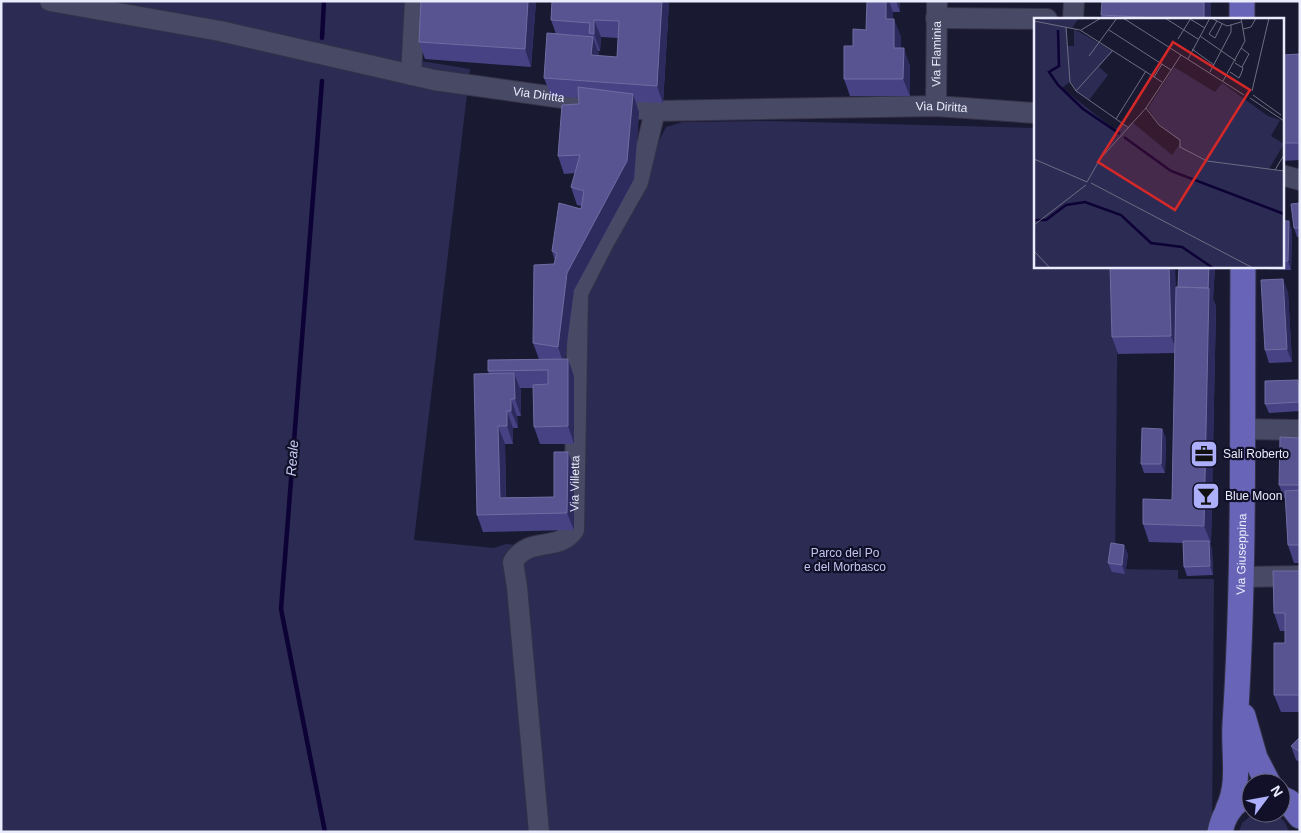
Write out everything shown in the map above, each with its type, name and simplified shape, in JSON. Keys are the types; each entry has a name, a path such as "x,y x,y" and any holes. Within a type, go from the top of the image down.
{"main road":[{"path":"1242,1 1242,18"},
{"name":"Via Giuseppina","path":"1224,821 1234,798 1235,787 1234,735 1241,577 1243,268"},
{"name":"Via Giuseppina","path":"1237,692 1255,758 1263,773"},
{"name":"Via Giuseppina","path":"1224,821 1238,800 1241,799"}],"street":[{"name":"Via Diritta","path":"50,1 220,31 434,80 655,111 936,106 1034,113"},
{"path":"411,75 415,1"},
{"path":"1073,18 1074,1"},
{"path":"936,10 1035,18"},
{"name":"Via Flaminia","path":"936,10 936,106"},
{"name":"Via Villetta","path":"539,832 517,587 513,562 518,554 527,548 564,540 574,530 578,293 638,182 655,111"},
{"path":"1284,176 1300,180"},
{"path":"1284,191 1300,187"},
{"path":"1242,429 1300,430"},
{"path":"1241,577 1300,576"}],"green space":[{"name":"Parco del Po e del Morbasco","path":"1,1 411,1 409,59 470,69 414,540 494,548 506,544 562,549 577,535 587,371 588,291 641,198 659,141 666,127 683,122 770,121 1034,128 1034,268 1118,268 1115,569 1178,570 1178,579 1214,579 1212,832 1,832"},
{"path":"1242,823 1286,823 1289,832 1239,832"}],"building":[{"path":"421,1 528,1 525,49 419,42"},
{"path":"552,1 662,1 657,86 544,78 547,33 593,37 591,55 617,57 619,21 594,20 594,34 589,33 590,23 551,20"},
{"path":"867,1 886,1 886,19 894,19 894,48 904,48 903,79 844,79 844,46 853,46 853,29 866,30"},
{"path":"1102,1 1204,1 1204,18 1101,15"},
{"path":"1300,54 1300,143 1284,143 1284,55"},
{"path":"578,87 633,94 627,161 567,273 558,347 533,343 534,265 554,264 557,253 552,251 559,203 581,209 584,191 571,187 580,155 558,156 562,105 579,104"},
{"path":"1300,203 1300,228 1294,228 1291,204"},
{"path":"1284,221 1289,221 1288,261 1284,261"},
{"path":"1110,268 1169,268 1171,336 1112,337"},
{"path":"1179,268 1209,268 1208,288 1178,287"},
{"path":"1283,279 1287,349 1265,350 1261,280"},
{"path":"1176,287 1209,288 1204,526 1143,524 1143,499 1172,500"},
{"path":"568,359 568,426 534,427 533,385 548,384 548,370 488,371 488,360"},
{"path":"514,373 515,399 511,399 511,411 507,411 507,426 498,426 500,498 554,497 554,452 568,452 567,513 477,515 474,374"},
{"path":"1298,380 1299,402 1265,404 1265,381"},
{"path":"1142,428 1162,429 1161,464 1141,464"},
{"path":"1280,437 1300,438 1300,485 1279,485"},
{"path":"1300,490 1300,545 1288,545 1285,491"},
{"path":"1183,541 1209,541 1210,566 1184,567"},
{"path":"1111,543 1124,545 1122,565 1108,563"},
{"path":"1273,571 1300,571 1300,695 1274,695 1274,643 1285,643 1285,613 1274,613"},
{"path":"1300,737 1300,752 1291,746"}],"waterway":[{"name":"Reale","path":"322,38 324,1"},
{"name":"Reale","path":"322,81 281,609 325,832"}],"place":[{"name":"Sali Roberto","path":"1204,454"},
{"name":"Blue Moon","path":"1206,496"}]}
